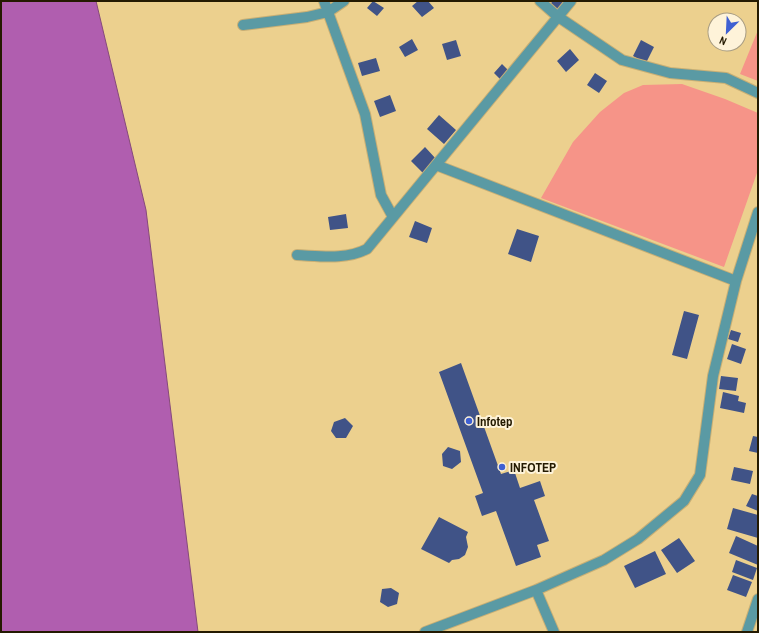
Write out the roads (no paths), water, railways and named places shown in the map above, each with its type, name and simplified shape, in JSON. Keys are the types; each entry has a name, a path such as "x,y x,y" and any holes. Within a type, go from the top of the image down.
{"street":[{"path":"324,1 365,114 381,195 393,217"},
{"path":"242,25 273,22 328,12 344,1"},
{"path":"540,1 557,16 622,60 670,73 726,78 758,93"},
{"path":"296,255 356,255 367,249 557,16 571,1"},
{"path":"436,165 736,281"},
{"path":"425,632 536,590 604,560 638,539 684,501 700,475 713,376 736,281 758,212"},
{"path":"536,590 554,632"},
{"path":"747,632 758,599"}],"place":[{"name":"Infotep","path":"469,421"},
{"name":"INFOTEP","path":"502,467"}]}
